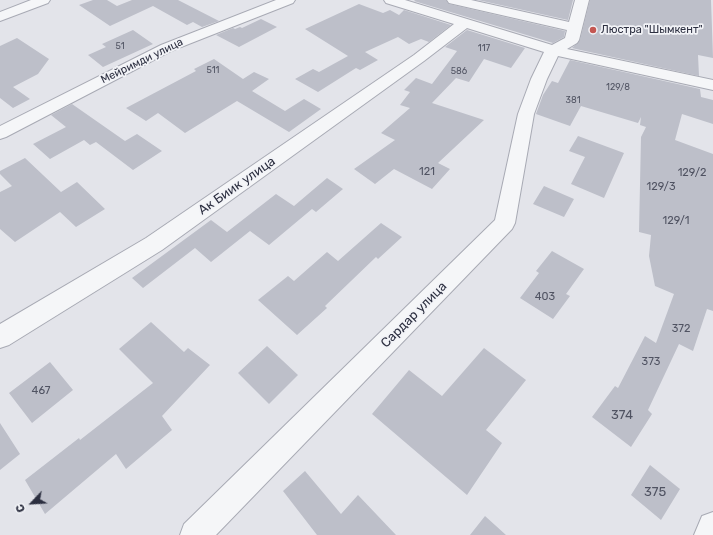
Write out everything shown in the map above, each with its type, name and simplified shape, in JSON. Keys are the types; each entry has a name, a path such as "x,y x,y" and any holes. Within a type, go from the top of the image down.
{"street":[{"path":"0,17 43,0"},
{"name":"Мейримди улица","path":"0,132 166,48 288,0"},
{"path":"391,0 553,50 713,84"},
{"path":"454,0 575,28"},
{"path":"553,50 572,40 582,0"},
{"name":"Ак Биик улица","path":"0,337 154,244 419,58 466,22"},
{"name":"Сардар улица","path":"195,535 506,222 526,114 539,79 553,50"},
{"path":"709,535 713,527"}],"building":[{"path":"93,0 107,0 117,6 132,0 178,0 219,21 202,27 193,22 187,25 153,6 110,26 79,5"},
{"path":"446,0 449,4 565,31 564,37 553,43 414,1"},
{"path":"478,0 573,0 568,20"},
{"path":"590,0 711,0 713,58 698,55 699,76 572,48 580,40"},
{"path":"359,4 383,13 390,10 399,15 404,10 451,25 429,42 421,39 409,44 398,37 365,52 378,60 360,70 356,68 318,92 295,79 313,69 319,72 348,56 305,29"},
{"path":"261,19 277,27 239,47 216,35 233,28 242,28"},
{"path":"133,30 153,44 103,67 88,55 106,47 102,44"},
{"path":"467,30 525,48 511,68 484,59 469,82 456,78 432,103 484,120 438,163 450,169 432,189 394,169 375,184 354,169 395,140 381,133 410,108 400,105 410,92 404,90 416,78 432,84 457,51 445,47"},
{"path":"17,38 49,59 38,74 13,87 30,99 13,108 0,98 0,46"},
{"path":"214,59 243,79 254,72 269,79 252,91 285,111 304,99 321,109 289,132 237,101 185,133 158,113 146,121 126,108 196,71 194,69"},
{"path":"570,60 700,89 701,97 713,100 713,124 682,114 675,140 713,154 713,311 707,309 693,351 679,344 648,410 652,414 631,447 592,417 615,386 618,388 645,336 656,343 674,294 655,286 649,256 651,235 639,232 641,137 646,127 640,125 641,117 638,123 581,106 570,126 536,114 543,95 552,81 558,83"},
{"path":"72,104 125,141 137,134 162,151 133,170 96,142 90,145 84,140 50,159 33,144 66,127 51,115"},
{"path":"578,136 624,153 604,198 571,184 585,157 569,151"},
{"path":"25,158 61,192 77,182 105,209 76,227 60,212 15,242 0,229 0,192 12,186 0,174 0,171"},
{"path":"327,178 343,189 316,212 312,209 269,245 250,231 211,262 195,248 143,288 132,278 211,220 227,232 276,194 294,206"},
{"path":"544,186 574,199 564,217 533,204"},
{"path":"381,223 402,237 378,259 376,257 325,306 327,308 297,335 258,300 288,276 294,281 327,252 338,261"},
{"path":"552,251 584,269 566,294 570,296 553,319 520,298 539,273 536,271"},
{"path":"151,322 184,352 188,348 210,365 162,416 172,430 126,469 116,454 45,514 25,480 79,438 80,440 153,383 119,349"},
{"path":"267,346 298,375 269,404 238,373"},
{"path":"484,348 526,380 486,430 502,443 467,495 372,414 409,370 442,396"},
{"path":"50,362 73,390 32,423 9,393"},
{"path":"0,423 20,454 0,470"},
{"path":"650,465 680,489 661,520 631,495"},
{"path":"305,471 341,514 358,495 396,535 317,535 283,491"},
{"path":"485,516 506,535 470,535"}],"place":[{"name":"Люстра \"Шымкент\"","path":"593,30"}]}
